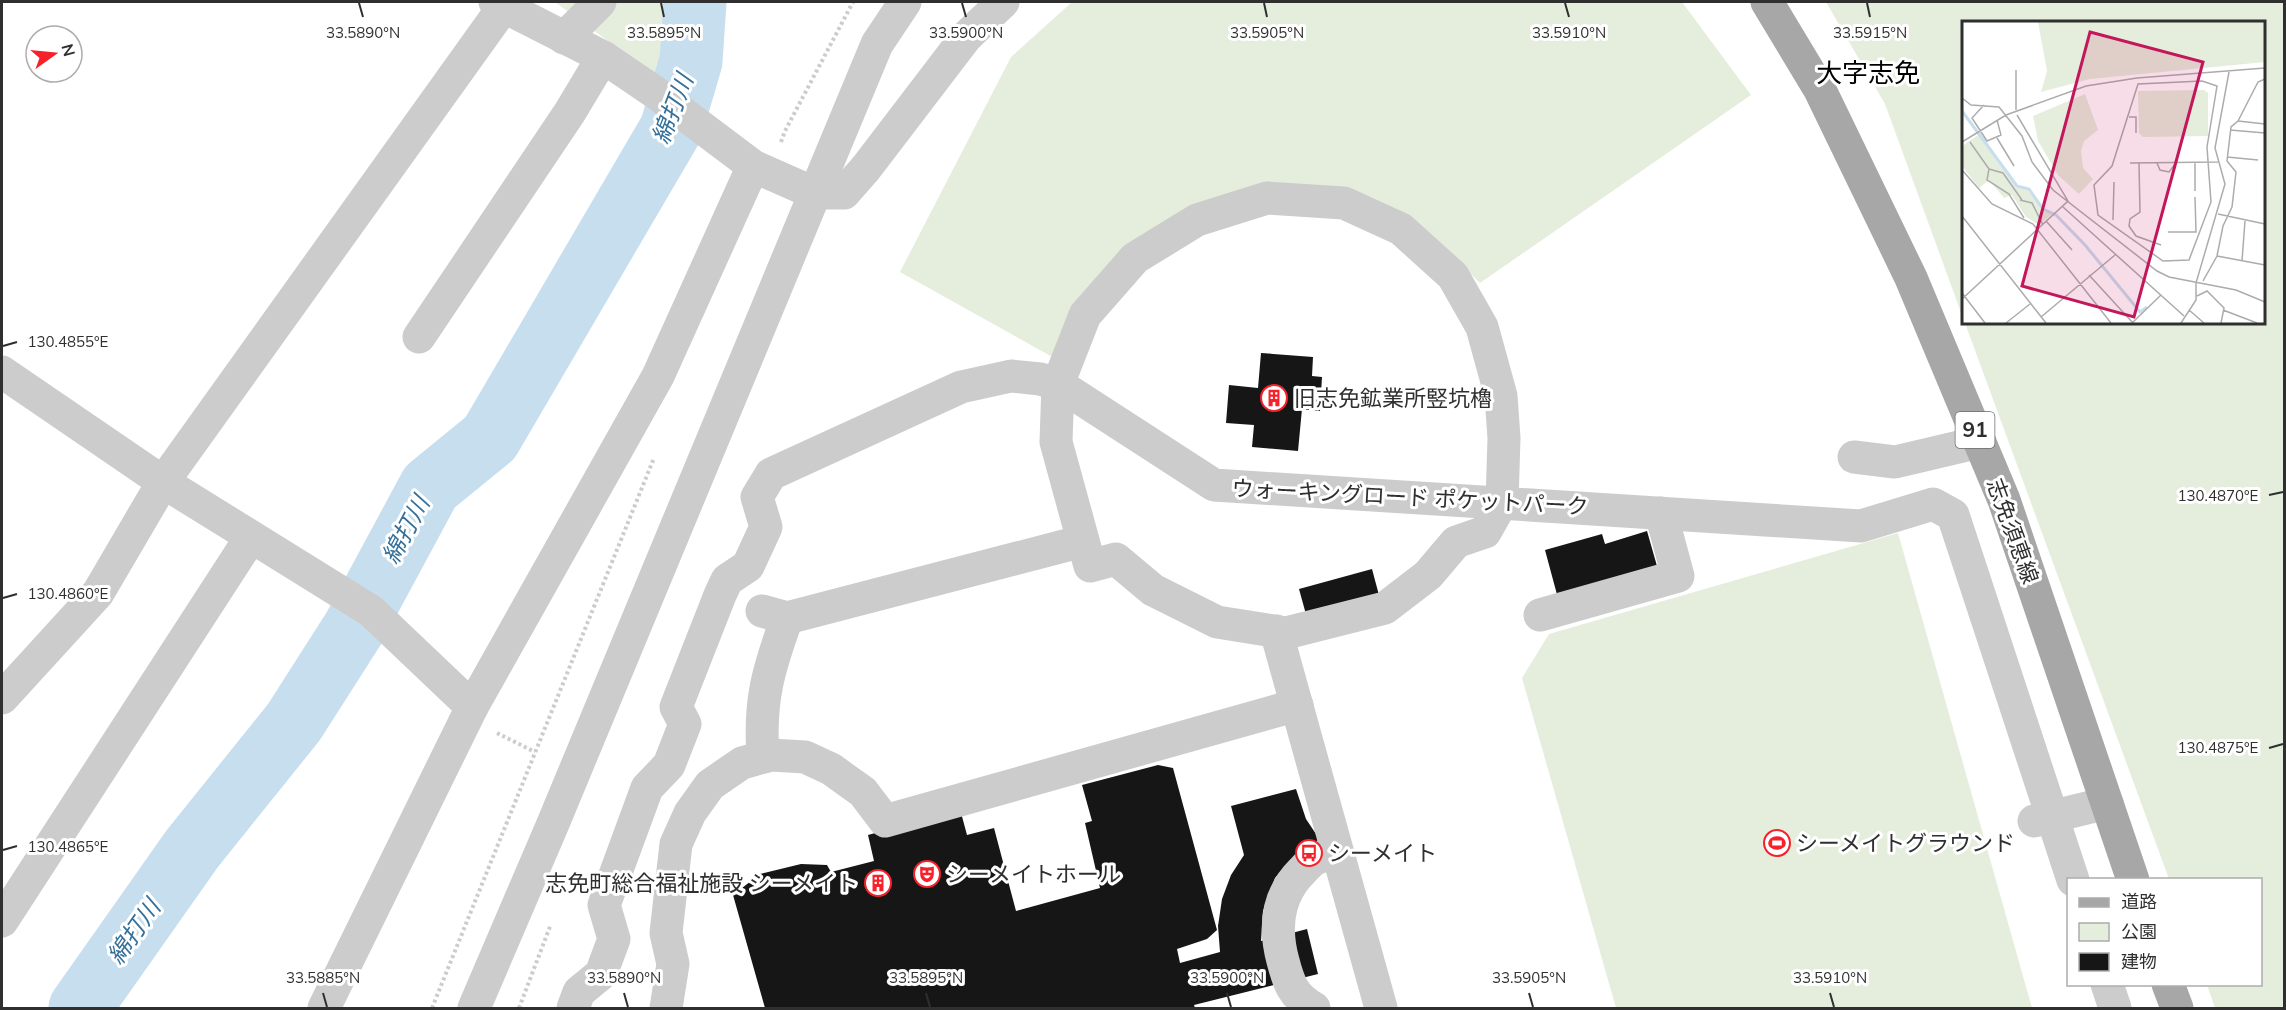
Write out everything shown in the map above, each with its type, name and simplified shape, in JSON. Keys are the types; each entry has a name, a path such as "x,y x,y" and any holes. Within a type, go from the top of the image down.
{"main road":[{"name":"志免須恵線","path":"1767,2 1820,90 1911,279 1980,442 2004,500 2133,878"},
{"path":"2170,986 2177,1008"}],"street":[{"path":"564,38 600,2"},
{"path":"474,1008 877,44 905,2"},
{"path":"2,698 98,593 163,483 502,3 603,57 762,171 814,193 844,193 866,168 966,37 1003,2"},
{"path":"418,337 570,112 603,57"},
{"path":"324,1008 469,712 658,376 762,171"},
{"path":"1267,198 1344,203 1401,229 1453,276 1482,327 1502,396 1504,438 1502,502 1485,532 1456,542 1428,575 1385,608 1286,633 1217,622 1153,590 1116,559 1090,567 1056,442 1058,384 1085,315 1135,258 1197,220 1267,198"},
{"path":"2,372 163,483 371,611 469,712"},
{"name":"ウォーキングロード ポケットパーク","path":"573,1008 579,992 601,974 614,939 604,905 647,788 669,765 685,724 676,707 720,595 727,580 748,566 766,527 757,497 771,474 961,387 1011,376 1041,379 1058,384 1214,485 1861,526 1933,504 1953,515 2073,878"},
{"path":"1854,457 1896,462 1980,442"},
{"path":"1540,615 1678,576 1661,513"},
{"path":"2,921 251,537"},
{"path":"763,757 762,707 770,664 774,614 1083,541"},
{"path":"1276,631 1381,1008"},
{"path":"666,1008 673,964 666,933 676,844 690,813 710,785 742,763 771,755 805,757 831,769 863,792 885,821 1297,705"},
{"path":"2034,821 2107,803"},
{"path":"1314,1008 1300,999 1287,978 1278,945 1277,923 1283,899 1293,880 1313,860 1337,852"},
{"path":"2108,986 2115,1008"}],"path":[{"path":"762,171 853,2"},
{"path":"432,1008 655,457"},
{"path":"469,712 535,752"}],"green space":[{"path":"555,2 694,2 680,18 676,91"},
{"path":"1072,2 1682,2 1751,95 1480,283 1425,229 1359,197 1189,214 1056,359 900,272 1011,57"},
{"path":"1826,2 2284,2 2284,1008 2215,1008 2207,986 2262,986 2262,878 2169,878 1965,324 2265,324 2265,21 1962,21 1962,315 1885,104"},
{"name":"シーメイトグラウンド","path":"1898,533 2032,1008 1616,1008 1522,678 1549,634"}],"building":[{"name":"旧志免鉱業所竪坑櫓","path":"1261,353 1313,357 1312,376 1322,377 1320,411 1302,409 1298,451 1252,447 1254,425 1226,423 1229,385 1258,388"},
{"path":"1647,531 1659,573 1559,602 1545,550 1602,534 1605,544"},
{"path":"1372,569 1380,599 1307,618 1299,589"},
{"name":"志免町総合福祉施設 シーメイト","path":"1158,765 1173,768 1217,930 1207,939 1177,949 1180,963 1220,952 1218,926 1222,899 1231,875 1244,855 1231,806 1296,789 1306,819 1320,840 1285,866 1275,878 1263,911 1261,941 1307,929 1318,974 1194,1005 1195,1008 765,1008 733,895 760,874 801,864 827,865 831,872 874,861 868,835 960,809 967,835 994,828 1016,911 1100,888 1085,823 1092,821 1082,785"}],"waterway":[{"name":"綿打川","path":"80,1008 192,849 294,722 354,628 430,487 490,438 671,129 691,61 695,2"}],"place":[{"name":"旧志免鉱業所竪坑櫓","path":"1274,398"},
{"name":"シーメイトグラウンド","path":"1777,843"},
{"name":"シーメイト","path":"1309,853"},
{"name":"シーメイトホール","path":"927,874"},
{"name":"志免町総合福祉施設 シーメイト","path":"878,883"}],"district":[{"name":"大字志免","path":"1868,73"}]}
